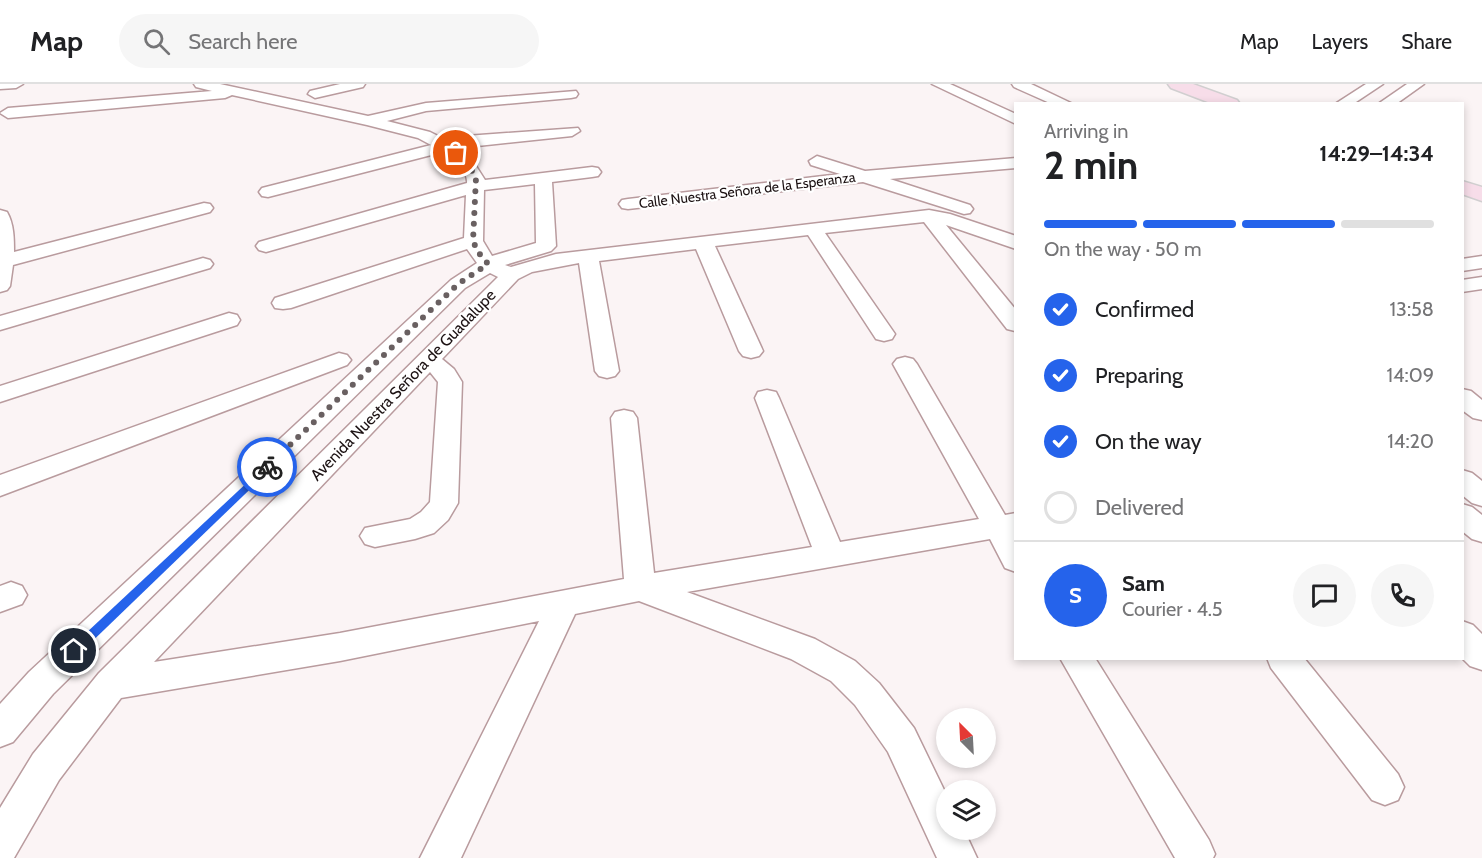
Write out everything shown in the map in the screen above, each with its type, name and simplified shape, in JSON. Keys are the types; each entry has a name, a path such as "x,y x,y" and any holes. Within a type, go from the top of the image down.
{"main road":[{"path":"1169,86 1199,102"},
{"path":"1169,86 1224,102"}],"street":[{"path":"0,85 16,84"},
{"path":"201,84 424,135 446,146 469,166 476,178 473,241 478,252 499,269"},
{"path":"315,93 358,84"},
{"path":"939,84 1014,119"},
{"path":"1019,84 1061,102"},
{"path":"1349,84 1371,87"},
{"path":"1388,102 1417,84"},
{"path":"1345,102 1371,87"},
{"path":"8,113 239,93"},
{"path":"368,121 426,107 571,94"},
{"path":"268,192 474,140 572,130"},
{"name":"Calle Nuestra Señora de la Esperanza","path":"817,161 866,176 935,209 956,222 1014,242"},
{"name":"Calle Nuestra Señora de la Esperanza","path":"628,204 866,176 1014,163"},
{"path":"266,246 477,186 592,172"},
{"path":"543,177 546,246"},
{"path":"4,261 204,208"},
{"path":"935,209 1014,323"},
{"name":"Calle Nuestra Señora de la Esperanza","path":"935,209 1012,223"},
{"name":"Avenida Nuestra Señora de Guadalupe","path":"0,730 41,683 458,284 499,269 588,256 814,230 935,209"},
{"name":"Avenida Nuestra Señora de Guadalupe","path":"0,844 46,767 111,684 428,359 499,269 502,257 546,246 935,209"},
{"path":"0,216 4,225 4,261 0,286"},
{"path":"814,230 884,334"},
{"path":"283,303 473,241"},
{"path":"703,242 751,351"},
{"path":"588,256 607,371"},
{"path":"1464,266 1482,262"},
{"path":"0,323 203,264"},
{"path":"1464,286 1482,283"},
{"path":"0,394 229,321"},
{"path":"375,536 422,527 434,520 444,503 450,382 446,374 428,359"},
{"path":"0,486 339,360"},
{"path":"905,364 1006,526 1014,553"},
{"path":"767,398 830,554"},
{"path":"1464,398 1482,412"},
{"path":"624,418 640,588"},
{"path":"1464,482 1482,496"},
{"path":"1464,516 1482,531"},
{"path":"111,684 340,647 640,588 1006,526"},
{"path":"640,588 802,649 843,671 867,694 901,740 957,858"},
{"path":"440,858 563,604"},
{"path":"1464,637 1482,656"},
{"path":"1077,660 1195,854"},
{"path":"1285,660 1385,787"}],"way so far":[{"path":"267,467 458,284 488,264 478,252 473,241 476,178 474,172 456,153"}],"route":[{"path":"74,651 267,467"}]}
